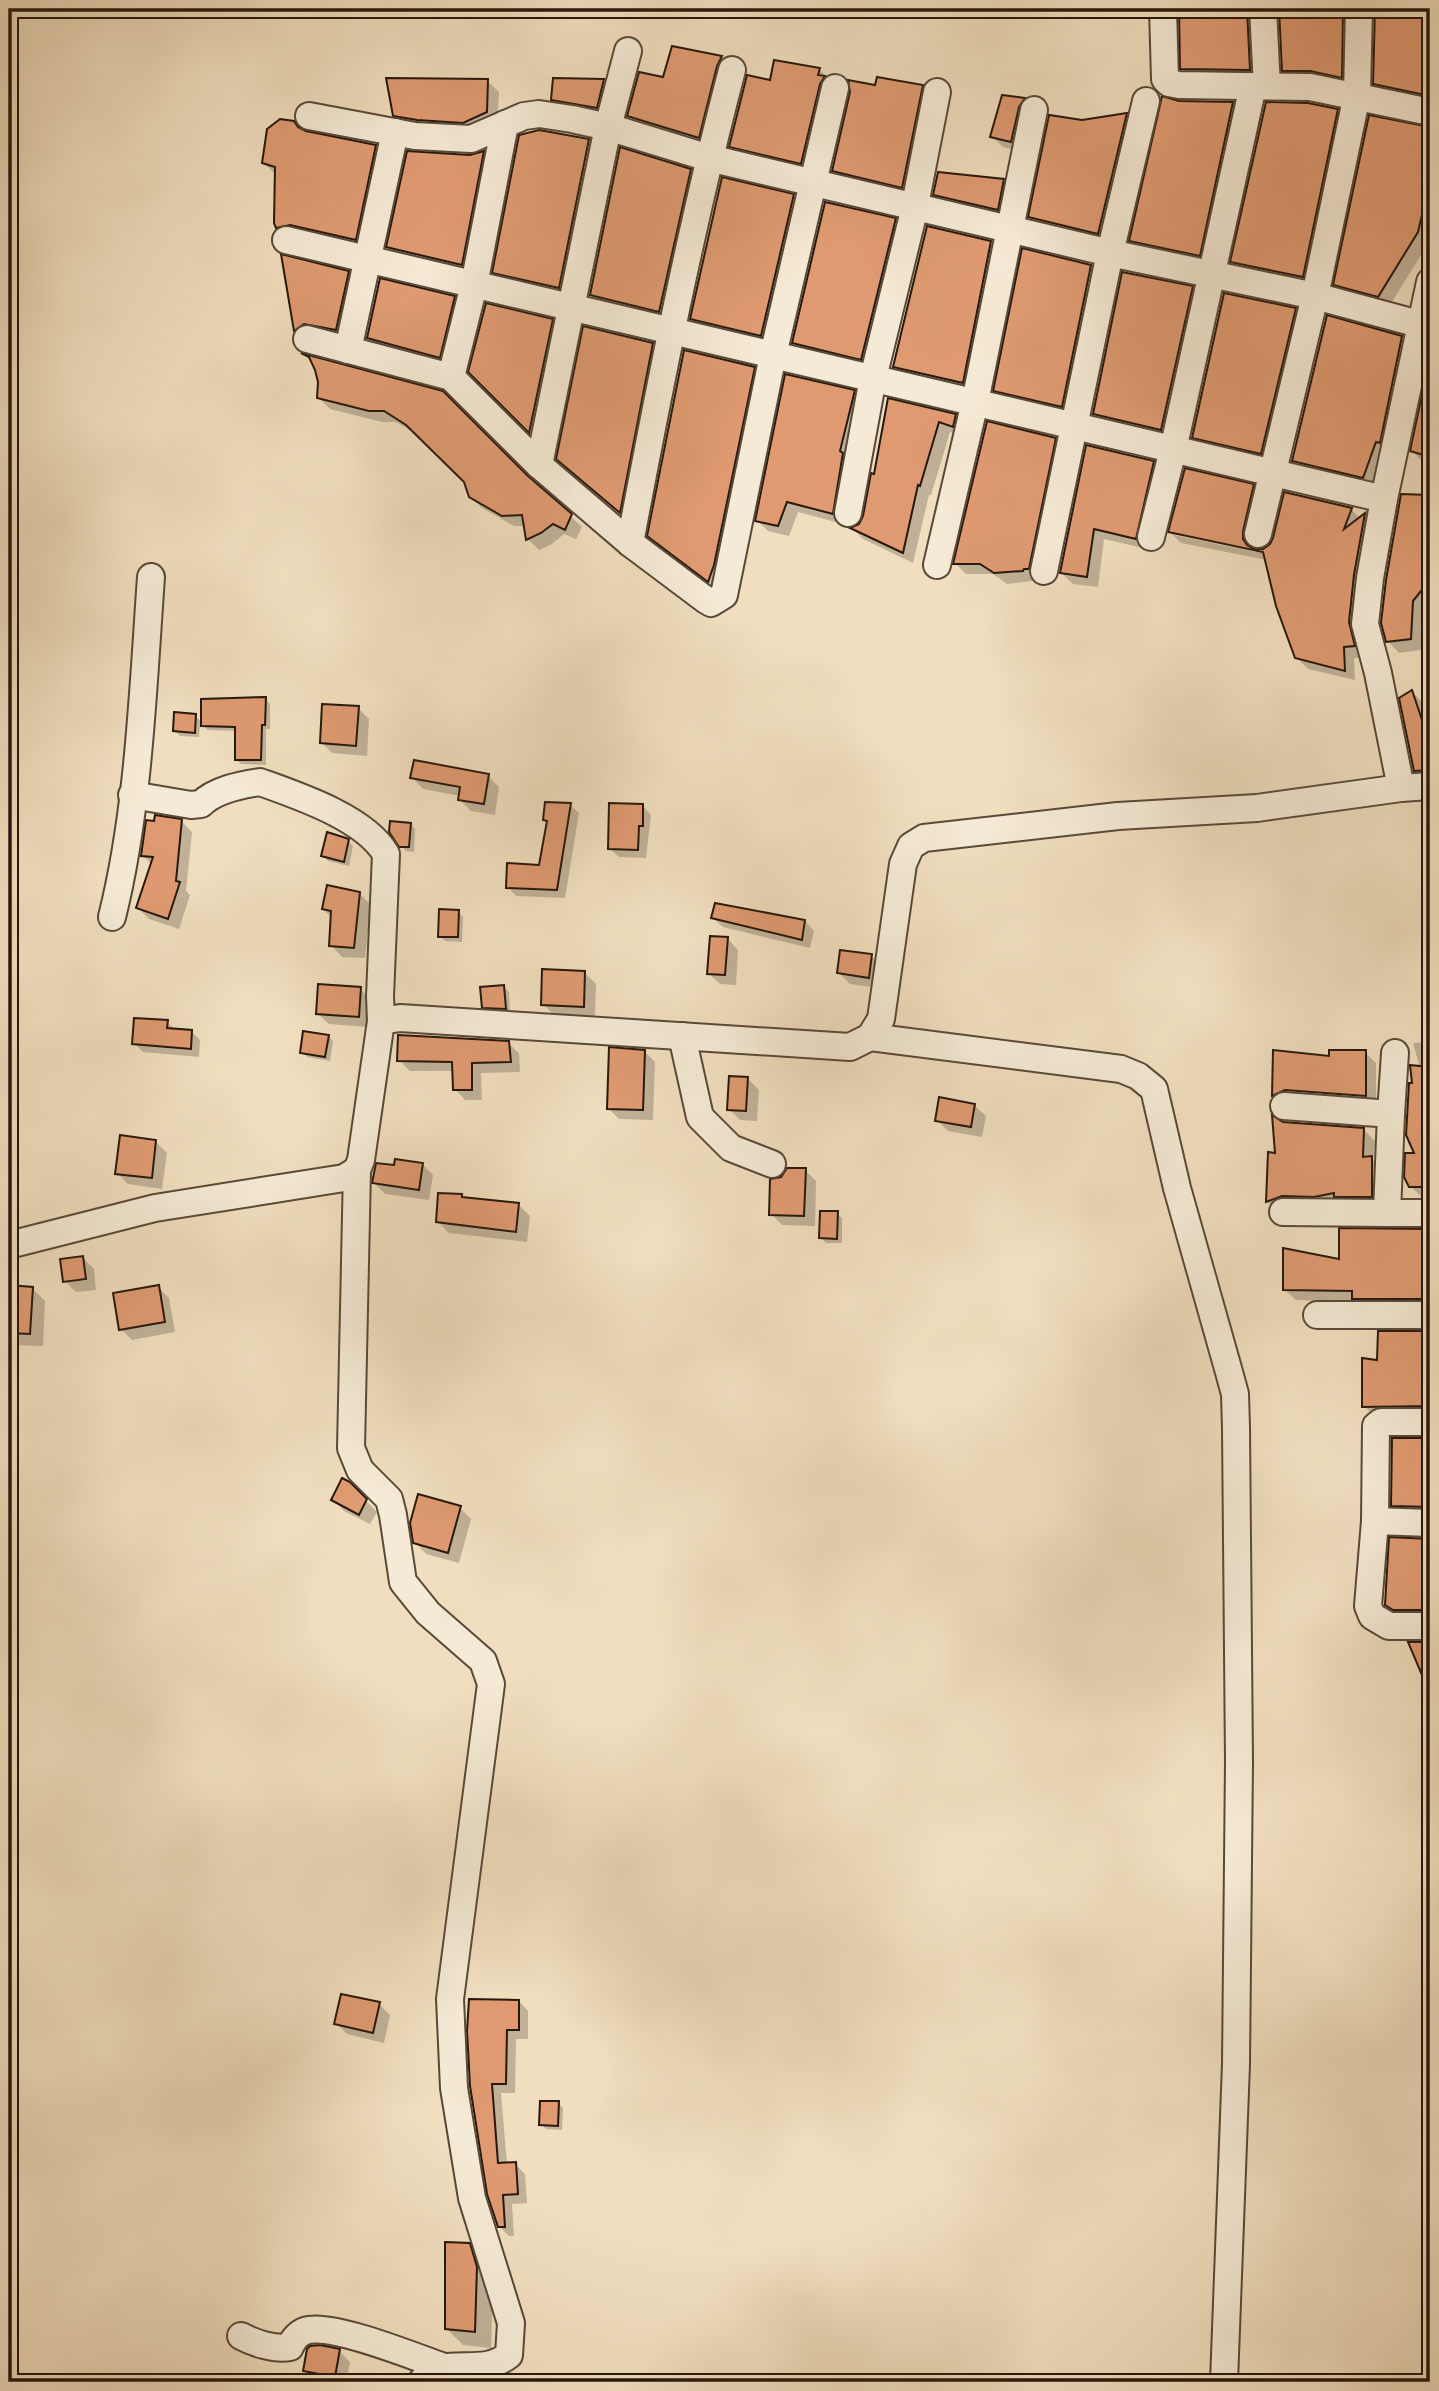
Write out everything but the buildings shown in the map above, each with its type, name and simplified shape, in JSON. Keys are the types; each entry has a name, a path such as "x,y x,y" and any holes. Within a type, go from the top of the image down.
{"street":[{"path":"1163,9 1165,79 1169,83 1310,87 1430,112"},
{"path":"1151,537 1211,275 1260,86 1263,9"},
{"path":"1258,534 1315,296 1357,95 1359,9"},
{"path":"539,465 608,127 628,51"},
{"path":"630,543 670,331 732,69"},
{"path":"307,339 451,377 539,465 630,543 712,603 724,595 773,355 835,88"},
{"path":"848,513 873,378 915,206 937,92"},
{"path":"1044,571 1110,253 1146,101"},
{"path":"937,565 975,402 1034,110"},
{"path":"309,116 396,132 471,139 524,116 539,114 608,127 709,158 1110,253 1315,296 1425,326"},
{"path":"451,377 474,285 506,124"},
{"path":"348,350 396,132"},
{"path":"286,240 1384,499"},
{"path":"1401,788 1378,673 1365,624 1384,499 1425,326 1430,282"},
{"path":"112,917 124,869 141,713 151,576"},
{"path":"132,795 191,805 201,804 208,797 243,784 260,782 355,822 380,844 386,854 381,1021 361,1160 357,1170 351,1448 360,1471 389,1499 403,1582 428,1613 483,1661 491,1684 450,1999 454,2088 472,2198 511,2323 509,2355 498,2364 431,2374 334,2331 309,2330 293,2339 290,2347 282,2348 240,2336"},
{"path":"381,1021 400,1018 850,1047 870,1037 881,1019 903,864 911,846 924,838 1118,816 1257,808 1430,786"},
{"path":"682,1036 700,1117 731,1149 772,1164"},
{"path":"870,1037 1121,1069 1138,1076 1154,1089 1177,1188 1235,1394 1239,1761 1236,2064 1224,2382"},
{"path":"1387,1213 1395,1053"},
{"path":"1284,1106 1391,1114"},
{"path":"9,1245 155,1208 344,1178 357,1170"},
{"path":"1283,1212 1430,1213"},
{"path":"1317,1315 1430,1315"},
{"path":"1430,1422 1381,1422 1376,1426 1375,1521 1368,1606 1371,1616 1389,1626 1430,1626"},
{"path":"1375,1521 1430,1523"}]}
